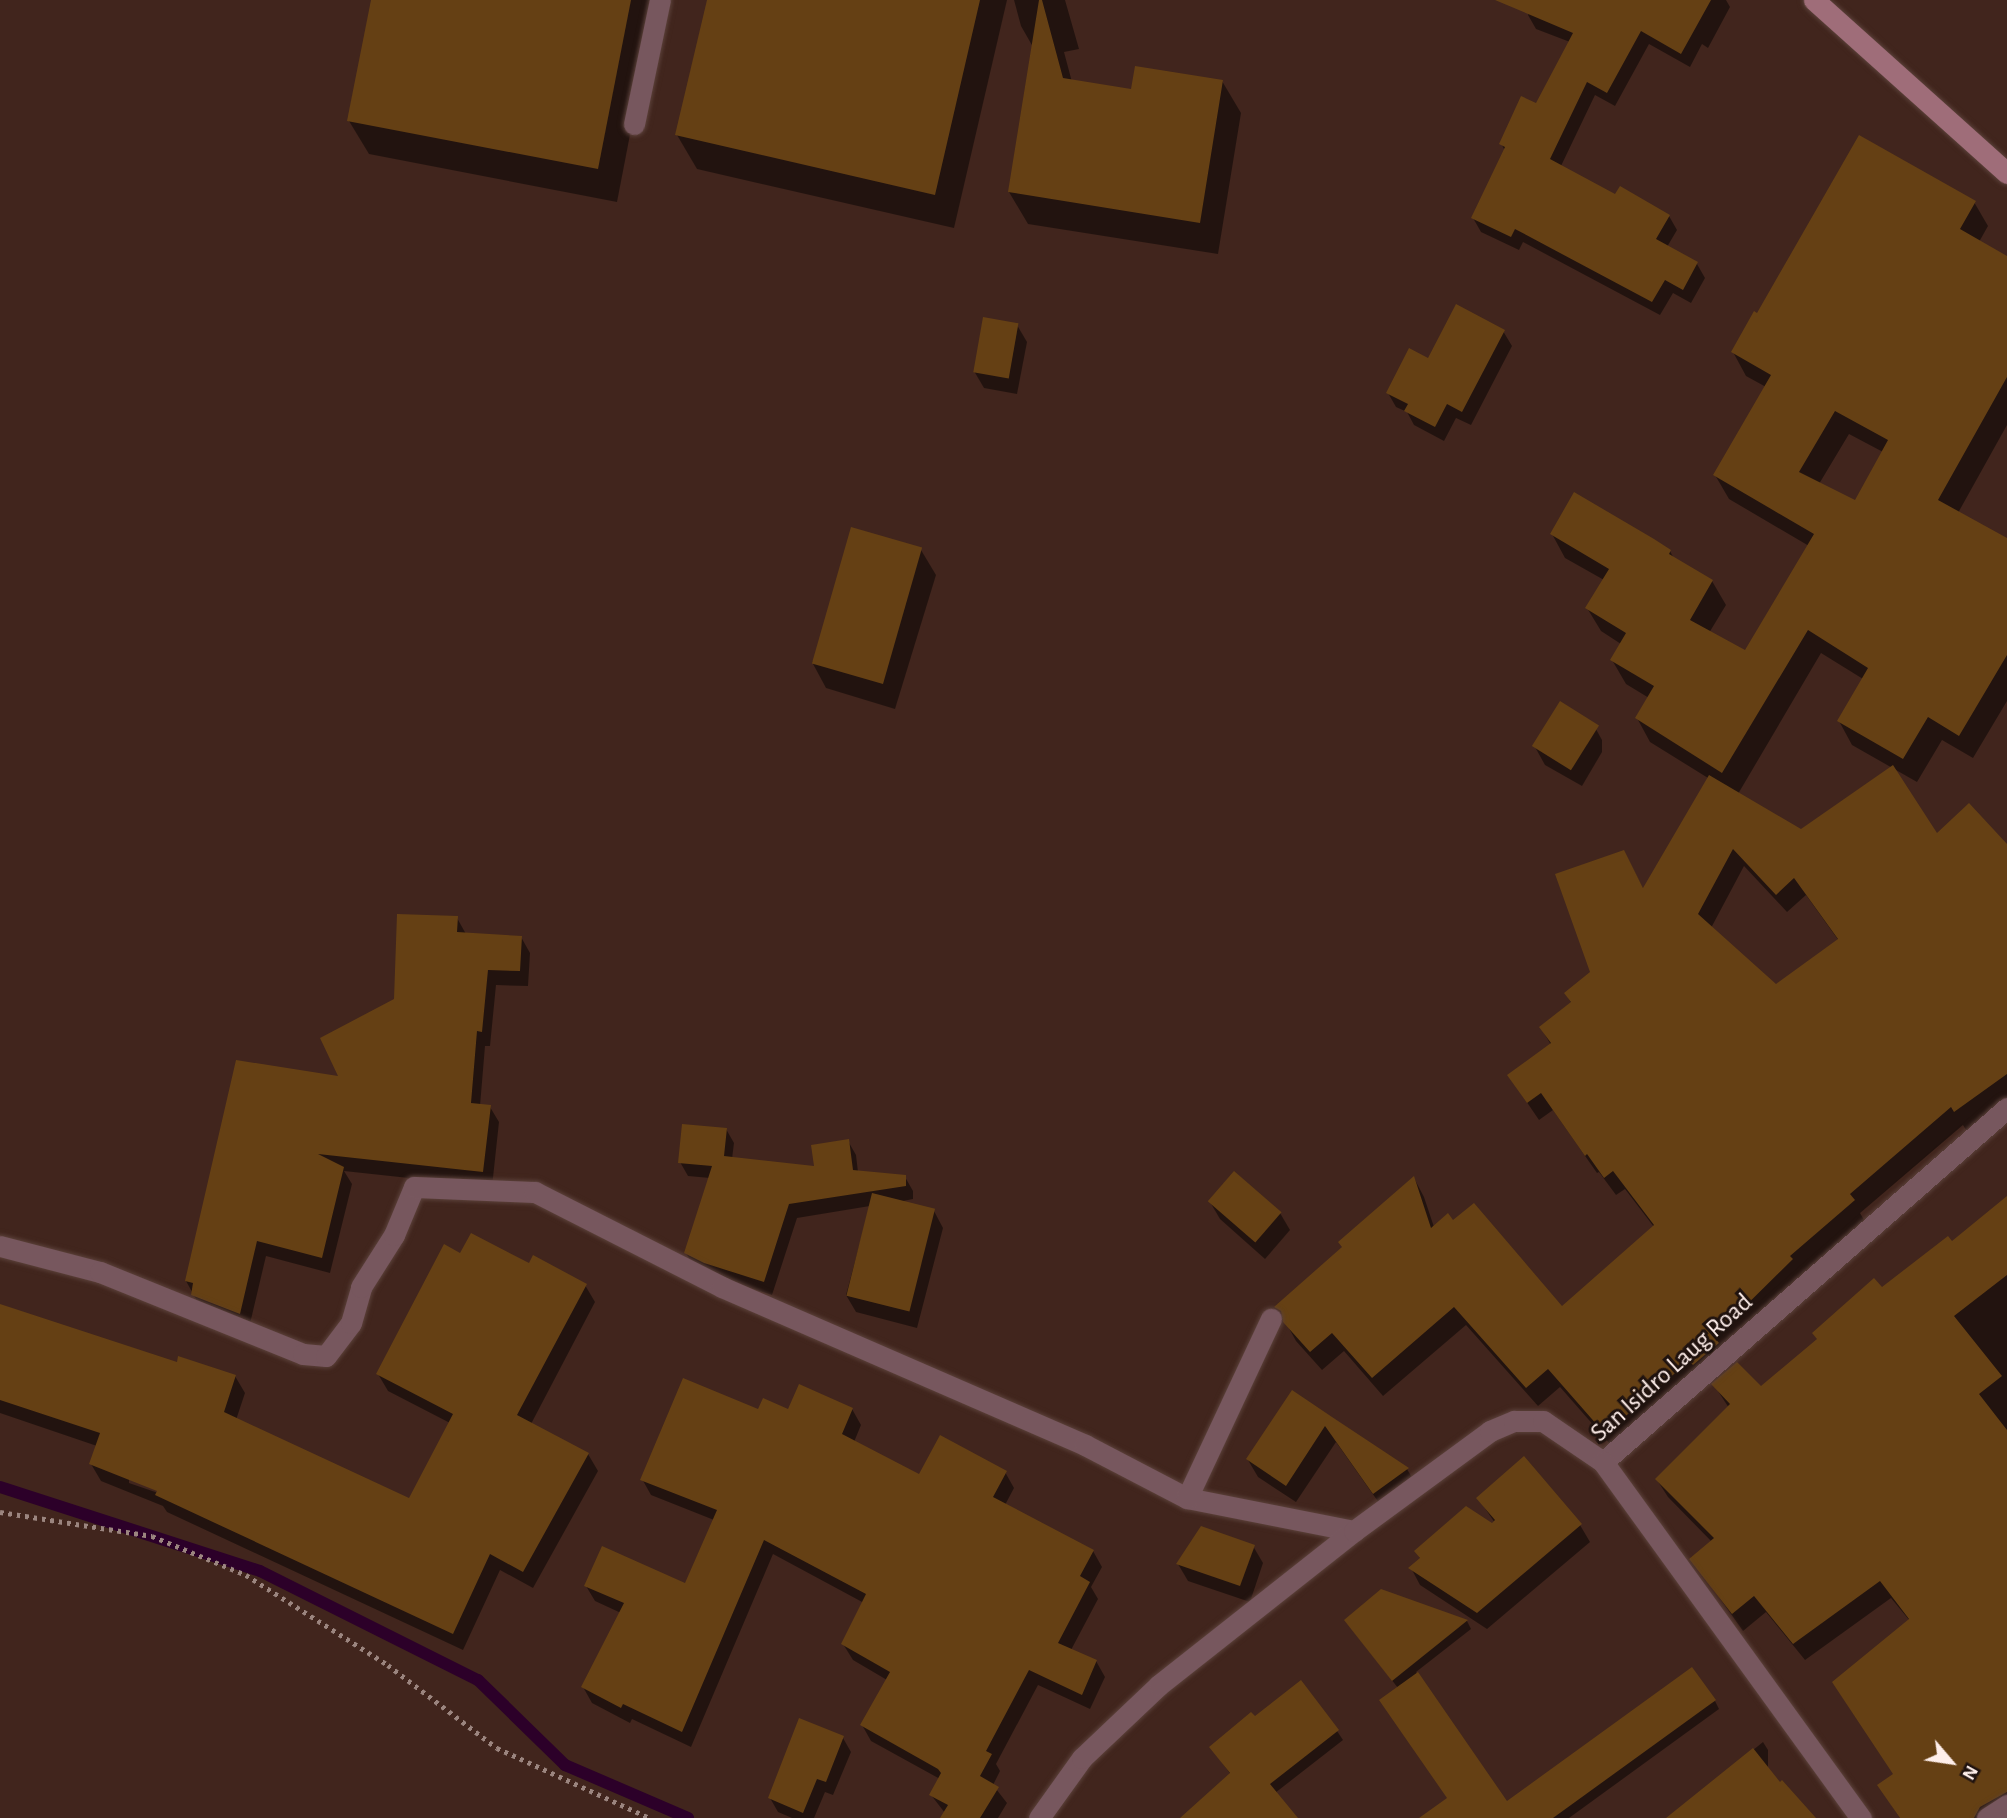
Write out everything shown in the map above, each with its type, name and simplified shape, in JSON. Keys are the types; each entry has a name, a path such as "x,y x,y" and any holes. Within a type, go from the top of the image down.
{"main road":[{"path":"1814,0 2007,173"}],"street":[{"path":"634,124 660,0"},
{"name":"San Isidro Laug Road","path":"1861,1818 1604,1462 2007,1108"},
{"path":"0,1245 100,1272 303,1354 326,1356 351,1323 360,1287 394,1235 414,1187 535,1192 722,1287 1085,1445 1187,1498 1354,1531"},
{"path":"1187,1498 1271,1319"},
{"path":"1039,1818 1082,1758 1159,1685 1354,1531 1490,1431 1514,1421 1543,1421 1604,1462"},
{"path":"1987,1818 2007,1805"}],"path":[{"path":"0,1512 152,1536 246,1575 388,1665 497,1748 650,1818"}],"building":[{"path":"371,0 631,0 598,169 347,121"},
{"path":"707,0 980,0 935,195 675,135"},
{"path":"1039,0 1042,0 1063,78 1131,89 1135,66 1223,80 1200,223 1008,192"},
{"path":"1495,0 1711,0 1681,54 1641,31 1607,93 1587,82 1550,159 1615,194 1620,186 1670,215 1656,239 1698,262 1683,290 1665,280 1652,302 1515,229 1511,237 1471,218 1505,147 1499,144 1521,96 1536,103 1573,33"},
{"path":"1859,135 1976,201 1960,229 2007,256 2007,377 1938,500 2007,538 2007,655 1959,736 1928,717 1903,759 1837,721 1868,668 1808,630 1722,773 1635,718 1654,686 1610,660 1626,633 1585,608 1609,569 1550,534 1574,492 1654,539 1671,550 1669,554 1713,580 1690,620 1745,650 1814,534 1713,475 1771,375 1731,352 1754,311 1757,313","holes":["1835,411 1888,440 1855,500 1799,472"]},
{"path":"1456,304 1505,330 1462,412 1447,404 1435,427 1404,411 1408,404 1386,393 1409,348 1428,358"},
{"path":"983,317 1018,323 1009,378 973,372"},
{"path":"851,527 922,547 883,684 812,663"},
{"path":"1560,701 1599,725 1571,770 1532,746"},
{"path":"1893,765 1937,833 1969,803 2007,844 2007,1074 1954,1112 1951,1107 1850,1194 1855,1200 1790,1256 1793,1259 1714,1337 1719,1343 1693,1365 1689,1361 1605,1434 1548,1369 1526,1388 1454,1307 1372,1378 1332,1333 1310,1352 1283,1322 1281,1311 1274,1307 1342,1247 1338,1242 1414,1176 1431,1228 1448,1213 1453,1220 1474,1203 1562,1306 1654,1225 1613,1171 1604,1178 1587,1154 1585,1156 1541,1093 1527,1103 1507,1075 1551,1043 1539,1027 1571,1002 1564,993 1590,972 1555,874 1624,850 1643,888 1709,775 1801,829","holes":["1733,849 1776,895 1794,878 1838,939 1776,984 1698,914"]},
{"path":"397,914 458,916 457,932 522,936 520,971 488,970 482,1032 477,1031 471,1103 491,1105 483,1172 318,1154 344,1167 322,1258 257,1241 240,1314 191,1295 193,1283 185,1281 236,1060 338,1076 320,1038 394,999"},
{"path":"682,1124 727,1128 724,1156 814,1166 811,1145 849,1139 853,1170 906,1175 906,1186 789,1204 764,1282 704,1263 684,1253 712,1166 678,1163"},
{"path":"1234,1171 1282,1212 1255,1243 1208,1201"},
{"path":"872,1193 935,1209 909,1312 846,1296"},
{"path":"2007,1196 2007,1275 1954,1316 2002,1376 1979,1394 2007,1430 2007,1792 1980,1807 1974,1818 1900,1818 1877,1785 1893,1774 1832,1682 1909,1619 1880,1581 1793,1644 1754,1596 1732,1614 1689,1559 1714,1538 1655,1479 1730,1404 1711,1384 1737,1362 1761,1386 1817,1339 1812,1333 1874,1278 1882,1287 1948,1236 1952,1241"},
{"path":"471,1233 529,1263 533,1255 587,1284 517,1415 589,1453 523,1572 490,1554 453,1634 155,1495 157,1491 89,1464 100,1433 0,1400 0,1304 177,1362 178,1356 236,1375 224,1412 409,1498 453,1414 376,1374 444,1244 460,1253"},
{"path":"683,1378 758,1409 763,1398 788,1409 799,1384 853,1408 842,1434 919,1474 940,1435 1007,1471 993,1497 1094,1550 1080,1576 1090,1582 1058,1643 1097,1660 1082,1695 1029,1670 986,1751 992,1754 980,1776 999,1787 980,1818 940,1818 948,1805 929,1795 941,1773 938,1769 860,1725 890,1672 841,1644 866,1594 764,1540 682,1732 623,1704 621,1708 581,1687 624,1603 584,1586 602,1546 685,1583 717,1510 640,1480"},
{"path":"1292,1390 1409,1468 1373,1494 1325,1426 1286,1486 1246,1459"},
{"path":"1524,1456 1582,1524 1477,1613 1408,1568 1420,1558 1414,1551 1466,1506 1492,1523 1495,1520 1476,1498"},
{"path":"1201,1526 1255,1545 1240,1586 1176,1564"},
{"path":"1381,1589 1468,1620 1392,1681 1344,1620"},
{"path":"1692,1667 1716,1700 1553,1818 1419,1818 1447,1798 1379,1700 1418,1672 1507,1801"},
{"path":"1301,1680 1339,1730 1270,1784 1298,1818 1180,1818 1230,1773 1209,1747 1251,1712 1255,1716"},
{"path":"799,1718 844,1736 826,1782 817,1779 803,1813 768,1798"},
{"path":"1753,1748 1780,1782 1782,1780 1816,1818 1666,1818"}],"waterway":[{"path":"0,1487 260,1571 478,1680 565,1765 688,1818"}]}
